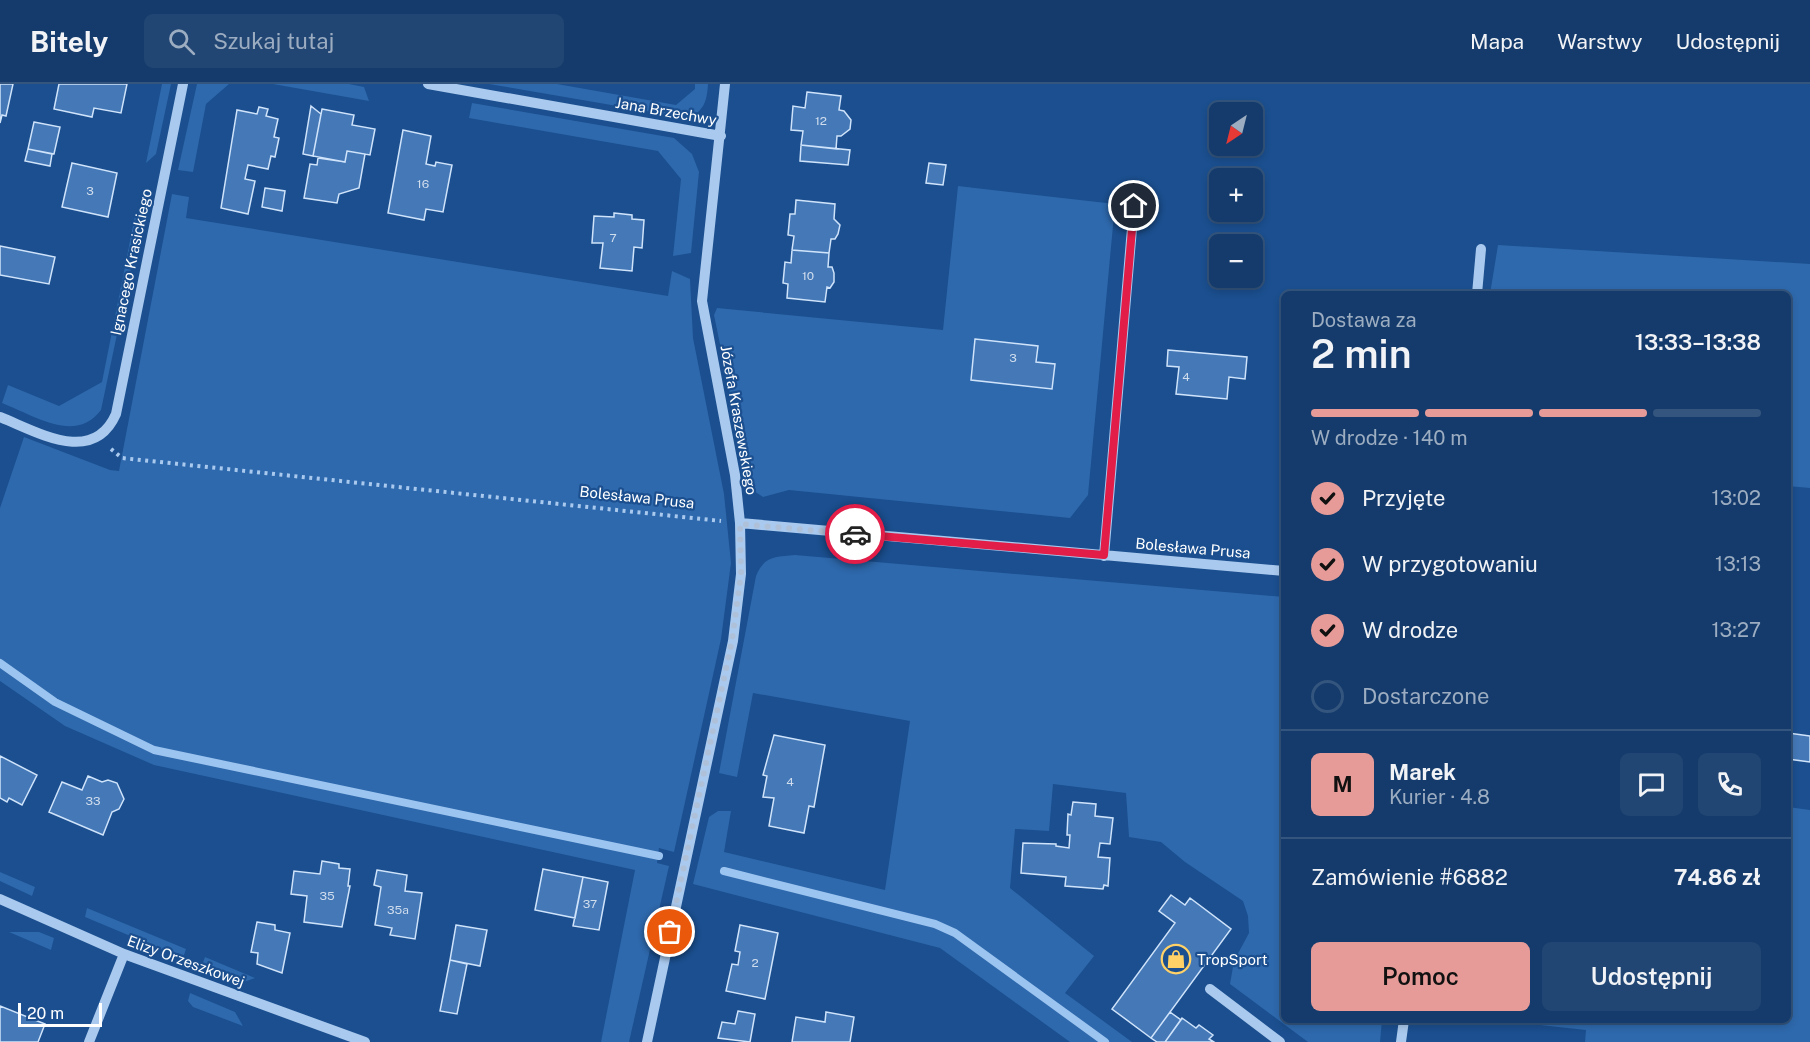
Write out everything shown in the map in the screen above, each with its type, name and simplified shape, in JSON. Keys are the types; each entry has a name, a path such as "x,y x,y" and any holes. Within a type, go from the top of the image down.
{"street":[{"name":"Ignacego Krasickiego","path":"96,438 105,432 116,414 183,84"},
{"name":"Jana Brzechwy","path":"428,84 721,136"},
{"name":"Józefa Kraszewskiego","path":"647,1042 732,641 741,574 740,524 735,475 702,301 725,84"},
{"path":"1104,555 1134,206"},
{"path":"1477,291 1481,249"},
{"path":"0,417 77,443 96,438"},
{"name":"Bolesława Prusa","path":"740,524 1281,571"},
{"name":"Elizy Orzeszkowej","path":"0,898 124,954 364,1042"},
{"path":"90,1042 124,954"},
{"path":"1210,989 1280,1042"},
{"path":"1401,1042 1404,1023"}],"path":[{"name":"Bolesława Prusa","path":"96,438 122,458 740,524"}],"shaded area":[{"path":"162,84 171,84 156,154 146,163"},
{"path":"197,84 229,84 206,104 193,172 178,170"},
{"path":"273,84 349,84 364,87 369,101"},
{"path":"489,84 557,84 676,105 695,89 695,84 708,84 704,105 697,113 687,118"},
{"path":"472,103 674,138 692,154 699,172 691,253 673,256 681,179 658,151 469,118"},
{"path":"958,186 1115,204 1088,495 1070,518 789,490 763,497 751,489 747,476 714,315 717,308 943,330"},
{"path":"172,194 189,197 186,218 668,296 672,271 690,279 693,338 724,494 731,563 721,639 674,852 659,848 657,863 669,866 629,1042 601,1042 635,870 154,765 65,726 0,681 0,508 24,437 110,470 119,471"},
{"path":"135,216 141,221 101,410 91,420 80,425 67,426 41,420 2,403 8,385 59,406 102,382"},
{"path":"1498,245 1810,264 1810,488 1791,486 1791,291 1490,291"},
{"path":"795,555 1281,597 1281,1022 1230,984 1234,961 1249,933 1248,916 1243,901 1185,862 1161,842 1129,837 1126,793 1053,784 1049,831 1015,829 1010,888 1094,956 1065,993 1132,1042 1070,1042 940,948 693,884 709,817 718,811 731,811 724,852 885,890 910,721 753,693 737,777 719,773 756,576 767,561 776,557"},
{"path":"1791,807 1810,810 1810,1042 1585,1042 1586,1030 1521,1023 1791,1023"},
{"path":"0,872 35,887 32,896 0,881"},
{"path":"87,908 186,949 183,958 85,917"},
{"path":"9,932 39,932 54,938 51,950"},
{"path":"205,957 255,978 244,982 202,965"},
{"path":"190,993 235,1012 243,1026 193,1007 188,1001"},
{"path":"1282,1023 1382,1023 1380,1042 1308,1042"}],"building":[{"path":"0,84 13,84 6,116 2,115 0,123"},
{"path":"59,84 127,84 121,113 94,108 92,117 54,109"},
{"path":"807,92 841,96 839,110 844,111 851,120 850,129 841,136 837,136 836,149 801,145 803,131 791,130 793,106 805,108"},
{"path":"311,106 321,114 313,156 303,154"},
{"path":"259,107 268,109 266,116 278,119 274,137 279,138 275,157 271,156 268,169 248,165 245,179 255,181 248,214 221,208 237,110 257,114"},
{"path":"322,109 354,115 352,125 375,129 370,155 347,151 345,162 313,156"},
{"path":"34,122 60,127 54,154 28,149"},
{"path":"403,130 431,136 426,164 435,166 436,162 452,165 443,212 426,209 424,220 388,213"},
{"path":"801,145 850,150 848,165 800,161"},
{"path":"28,149 52,154 50,166 25,161"},
{"path":"347,151 365,154 359,188 339,194 337,203 304,198 310,164 317,165 318,158 345,162"},
{"path":"72,163 117,173 108,217 62,207"},
{"path":"929,163 946,165 943,185 926,183"},
{"path":"265,188 285,191 282,211 262,207"},
{"path":"796,200 835,204 834,219 840,225 835,239 831,239 829,253 792,250 794,236 788,235 790,214 795,214"},
{"path":"614,213 632,215 632,219 644,220 642,248 634,247 632,271 600,268 603,243 592,243 594,216 614,217"},
{"path":"0,246 55,257 49,284 0,275"},
{"path":"792,250 829,253 828,267 832,267 834,282 830,288 827,287 825,302 787,298 788,284 783,283 785,262 791,263"},
{"path":"975,339 1038,346 1036,362 1055,364 1052,389 971,380"},
{"path":"1168,350 1247,357 1245,379 1229,377 1227,399 1176,394 1179,367 1167,366"},
{"path":"1791,733 1810,736 1810,762 1791,759"},
{"path":"774,735 825,745 814,807 809,806 804,833 769,826 774,798 763,797 767,776 763,775"},
{"path":"0,756 37,775 22,805 9,798 7,802 0,798"},
{"path":"88,776 102,782 108,780 117,783 124,799 119,809 112,812 103,835 49,812 62,782 82,790"},
{"path":"1073,802 1096,804 1095,816 1113,818 1110,844 1100,843 1098,857 1110,858 1108,886 1104,885 1103,889 1065,886 1066,877 1021,873 1023,843 1056,844 1056,846 1069,848 1068,814 1071,815"},
{"path":"322,861 339,864 339,868 350,869 348,886 350,886 342,927 304,922 307,896 291,894 294,871 320,874"},
{"path":"543,869 583,877 575,918 535,910"},
{"path":"377,870 407,875 405,891 422,893 415,939 390,935 392,928 375,925 381,887 374,885"},
{"path":"583,877 608,882 599,930 573,926"},
{"path":"1171,895 1185,905 1190,898 1231,929 1151,1038 1112,1009 1175,923 1159,911"},
{"path":"257,922 275,925 275,930 290,933 282,973 257,964 258,953 251,952"},
{"path":"456,925 487,930 480,966 450,960"},
{"path":"740,925 778,933 765,999 726,991 732,964 738,965 740,952 735,951"},
{"path":"450,960 467,964 457,1014 440,1011"},
{"path":"0,1006 45,1024 38,1042 0,1042"},
{"path":"738,1011 755,1014 750,1042 718,1038 722,1022 735,1024"},
{"path":"826,1012 854,1017 850,1042 792,1042 796,1017 825,1022"},
{"path":"1170,1012 1181,1020 1165,1042 1157,1042 1151,1038"},
{"path":"1182,1018 1196,1028 1199,1025 1213,1035 1209,1039 1214,1042 1165,1042"}],"waterway":[{"path":"0,663 55,702 154,750 659,856"},
{"path":"724,871 935,924 955,933 1105,1042"}],"way so far":[{"path":"670,932 732,641 741,574 740,524 855,534"}],"place":[{"name":"TropSport","path":"1176,959"}],"route":[{"path":"855,534 1104,555 1134,206"}]}
